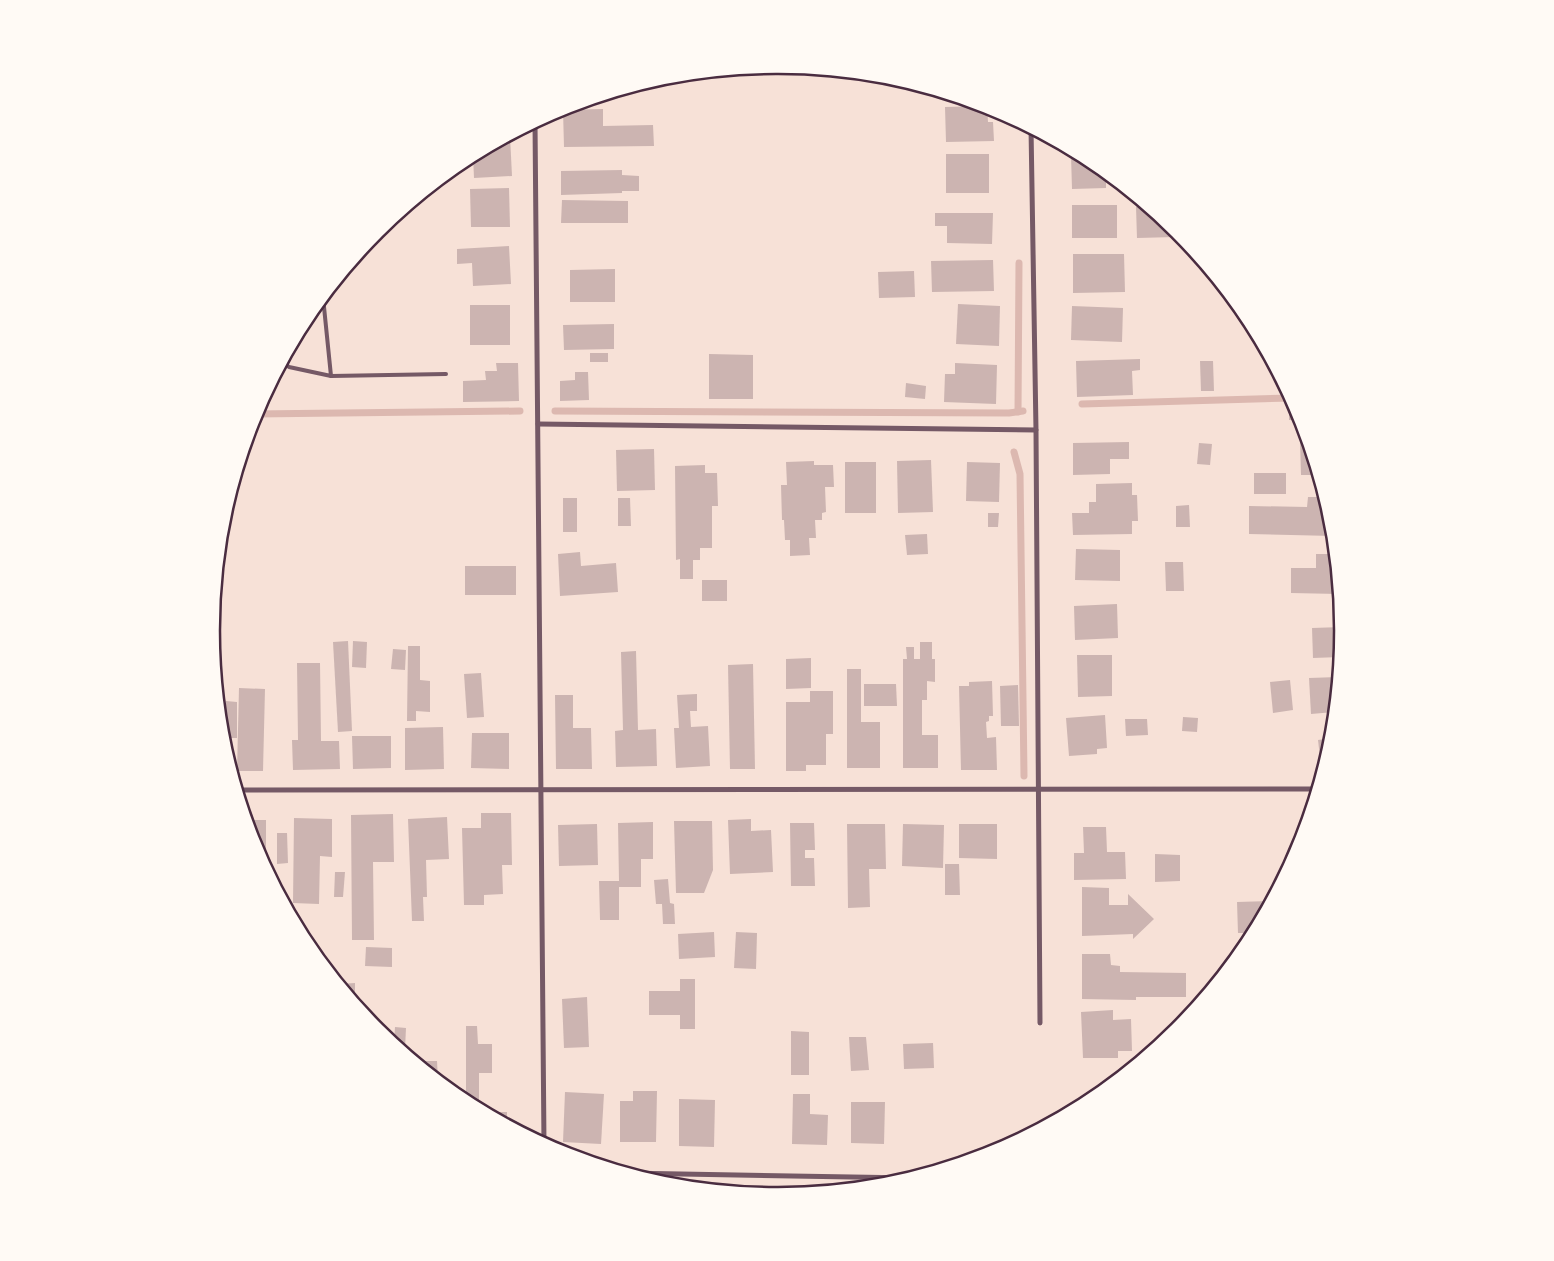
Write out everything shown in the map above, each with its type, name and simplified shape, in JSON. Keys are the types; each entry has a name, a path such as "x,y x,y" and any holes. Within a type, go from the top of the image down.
{"street":[{"path":"535,129 544,1136"},
{"path":"1031,135 1036,430 1040,1023"},
{"path":"538,424 1036,430"},
{"path":"244,790 1310,789"},
{"path":"654,1173 883,1177"}],"lane":[{"path":"324,307 331,376"},
{"path":"288,366 331,376 446,374"}],"building":[{"path":"945,107 965,107 988,115 988,122 993,122 994,141 946,142"},
{"path":"603,109 603,126 653,125 654,146 564,147 563,116 581,110"},
{"path":"510,142 512,176 474,178 473,165"},
{"path":"946,154 989,154 989,193 946,193"},
{"path":"1071,158 1106,182 1106,188 1072,189"},
{"path":"622,170 622,175 639,176 639,191 561,195 561,171"},
{"path":"509,188 510,227 471,227 470,189"},
{"path":"562,200 628,201 628,223 561,223"},
{"path":"1072,205 1117,205 1117,238 1072,238"},
{"path":"1136,207 1171,237 1137,238"},
{"path":"935,213 993,213 992,244 947,243 947,226 935,226"},
{"path":"509,246 511,284 473,286 472,263 457,264 457,249"},
{"path":"1073,254 1124,254 1125,292 1073,293"},
{"path":"993,260 994,291 932,292 931,261"},
{"path":"615,269 615,302 570,302 570,270"},
{"path":"914,271 915,297 879,298 878,272"},
{"path":"958,304 1000,306 999,346 956,344"},
{"path":"470,305 510,305 510,345 470,345"},
{"path":"1072,306 1123,308 1122,342 1071,340"},
{"path":"614,324 614,349 564,350 563,325"},
{"path":"590,353 608,353 608,362 590,362"},
{"path":"709,354 753,355 753,399 709,399"},
{"path":"1140,359 1140,370 1132,371 1133,395 1077,397 1076,361"},
{"path":"1200,361 1213,361 1214,391 1201,391"},
{"path":"496,363 518,363 519,401 463,402 463,381 486,380 485,371 497,371"},
{"path":"955,363 997,365 996,404 944,402 945,374 955,374"},
{"path":"575,372 588,372 589,400 560,401 560,381 575,380"},
{"path":"906,383 926,386 925,399 905,397"},
{"path":"1300,441 1311,475 1301,475"},
{"path":"1129,442 1129,459 1110,459 1110,474 1073,475 1073,443"},
{"path":"1199,443 1212,444 1210,465 1197,464"},
{"path":"654,449 655,490 617,491 616,450"},
{"path":"931,460 933,512 898,513 897,461"},
{"path":"814,461 814,465 833,465 834,487 825,487 826,512 822,513 822,520 815,520 816,538 809,538 810,555 790,556 790,540 785,540 784,520 782,520 781,485 787,485 786,462"},
{"path":"845,462 876,462 876,513 845,513"},
{"path":"967,462 1000,463 999,502 966,501"},
{"path":"705,465 705,473 717,473 718,506 712,506 712,548 700,548 700,560 693,560 693,579 680,579 680,559 676,560 675,466"},
{"path":"1254,473 1286,473 1286,494 1254,494"},
{"path":"1132,483 1132,495 1137,495 1138,521 1132,521 1132,534 1073,535 1072,513 1089,513 1089,502 1096,502 1096,484"},
{"path":"1308,497 1317,497 1325,536 1249,534 1249,506 1307,507"},
{"path":"563,498 577,498 577,532 563,532"},
{"path":"618,498 630,498 631,526 618,526"},
{"path":"1189,505 1190,527 1176,527 1176,506"},
{"path":"988,513 999,513 998,527 988,527"},
{"path":"927,534 928,554 907,555 905,535"},
{"path":"1076,549 1120,550 1120,581 1075,580"},
{"path":"580,552 581,566 616,563 618,592 560,596 558,554"},
{"path":"1316,554 1328,554 1333,594 1291,593 1291,568 1316,568"},
{"path":"1165,562 1183,562 1184,591 1166,591"},
{"path":"465,566 516,566 516,595 465,595"},
{"path":"702,580 727,580 727,601 702,601"},
{"path":"1117,604 1118,638 1075,640 1074,606"},
{"path":"1334,627 1333,657 1313,658 1312,628"},
{"path":"348,641 352,731 338,732 333,642"},
{"path":"353,641 367,642 366,668 352,667"},
{"path":"920,642 932,642 932,659 935,659 935,682 927,681 927,700 922,700 922,735 938,735 938,768 903,768 903,659 907,659 906,647 914,647 914,659 920,659"},
{"path":"408,646 420,646 420,680 430,681 430,712 416,711 416,721 407,721"},
{"path":"393,649 406,650 405,670 391,669"},
{"path":"636,651 638,730 656,729 657,766 616,767 615,731 623,730 621,652"},
{"path":"1077,655 1112,655 1112,696 1078,697"},
{"path":"811,658 811,688 786,689 786,659"},
{"path":"297,663 320,663 321,741 339,741 340,769 293,770 292,740 298,740"},
{"path":"753,664 755,769 730,769 728,665"},
{"path":"847,669 861,669 861,722 880,722 880,768 847,768"},
{"path":"481,673 484,717 467,718 464,674"},
{"path":"1332,677 1327,713 1311,714 1309,678"},
{"path":"1290,680 1293,710 1273,713 1270,682"},
{"path":"992,681 993,716 989,716 989,721 986,722 987,738 996,737 997,770 961,770 959,686 969,686 969,682"},
{"path":"864,684 896,684 897,706 864,706"},
{"path":"1018,685 1019,726 1001,726 1000,686"},
{"path":"239,688 265,689 263,771 238,771"},
{"path":"810,691 833,691 833,734 826,734 826,765 806,765 806,771 786,771 786,702 810,702"},
{"path":"697,694 697,711 690,711 691,727 708,726 710,766 676,768 674,728 679,728 677,695"},
{"path":"555,695 573,695 573,728 591,728 592,769 556,769"},
{"path":"226,701 237,702 237,738 231,738"},
{"path":"1105,715 1107,748 1097,749 1097,754 1069,756 1066,718"},
{"path":"1183,717 1198,718 1197,732 1182,731"},
{"path":"1125,719 1147,719 1148,735 1126,736"},
{"path":"443,727 444,769 405,770 405,728"},
{"path":"472,733 509,733 509,769 471,768"},
{"path":"352,736 391,736 391,768 353,769"},
{"path":"1323,739 1320,754 1318,740"},
{"path":"481,813 511,813 512,865 502,865 503,894 484,895 484,905 464,905 462,828 481,828"},
{"path":"393,814 394,862 373,862 374,940 352,940 351,815"},
{"path":"447,817 449,859 426,860 427,897 423,897 424,921 412,921 408,819"},
{"path":"294,818 332,819 332,857 320,856 319,904 293,903"},
{"path":"751,819 751,831 771,830 773,872 730,874 728,820"},
{"path":"254,820 266,820 266,851"},
{"path":"674,821 712,821 713,870 704,893 676,893"},
{"path":"653,822 653,859 641,859 641,887 619,887 619,920 600,920 599,881 619,881 618,823"},
{"path":"790,823 814,823 815,850 805,850 805,858 814,858 815,886 791,886"},
{"path":"597,824 598,865 559,866 558,825"},
{"path":"847,824 885,824 886,869 869,869 870,907 848,908"},
{"path":"903,824 944,825 943,868 902,866"},
{"path":"959,824 997,824 997,859 959,858"},
{"path":"1083,827 1106,827 1107,852 1125,852 1126,879 1074,880 1074,853 1084,853"},
{"path":"277,833 287,833 288,863 277,864"},
{"path":"1155,854 1180,855 1180,881 1155,882"},
{"path":"945,864 959,864 960,895 945,895"},
{"path":"335,872 345,872 343,897 334,897"},
{"path":"668,879 670,903 674,904 675,924 663,924 662,904 656,904 654,880"},
{"path":"1082,887 1109,888 1109,905 1128,905 1128,894 1154,919 1133,939 1133,934 1082,936"},
{"path":"1263,901 1244,933 1238,933 1237,902"},
{"path":"714,932 715,957 679,959 678,934"},
{"path":"736,932 757,933 756,969 734,968"},
{"path":"366,947 392,948 392,967 365,966"},
{"path":"1082,954 1110,954 1111,965 1120,966 1120,972 1186,973 1186,997 1136,997 1136,1000 1082,999"},
{"path":"680,979 695,979 695,1029 680,1029 680,1015 649,1015 649,991 680,991"},
{"path":"355,983 355,994 347,984"},
{"path":"587,997 589,1047 564,1048 562,999"},
{"path":"1113,1010 1113,1020 1131,1019 1132,1051 1118,1051 1118,1058 1083,1058 1081,1012"},
{"path":"466,1026 477,1026 478,1044 492,1044 492,1073 479,1073 479,1100 466,1092"},
{"path":"395,1027 406,1028 405,1045 395,1035"},
{"path":"791,1031 809,1032 809,1075 791,1075"},
{"path":"849,1037 866,1037 869,1070 851,1071"},
{"path":"933,1043 934,1068 904,1069 903,1044"},
{"path":"425,1061 437,1061 438,1072"},
{"path":"633,1091 657,1091 656,1142 620,1142 620,1101 633,1101"},
{"path":"565,1092 604,1094 601,1144 563,1142"},
{"path":"793,1094 810,1094 810,1114 828,1115 827,1145 792,1144"},
{"path":"679,1099 715,1100 714,1147 679,1146"},
{"path":"851,1102 885,1102 884,1144 851,1143"},
{"path":"497,1112 507,1112 507,1117"}],"waterway":[{"path":"1018,412 1019,263"},
{"path":"1082,404 1282,398"},
{"path":"264,414 520,411"},
{"path":"555,411 1009,413 1023,411"},
{"path":"1014,452 1020,474 1024,776"}]}
